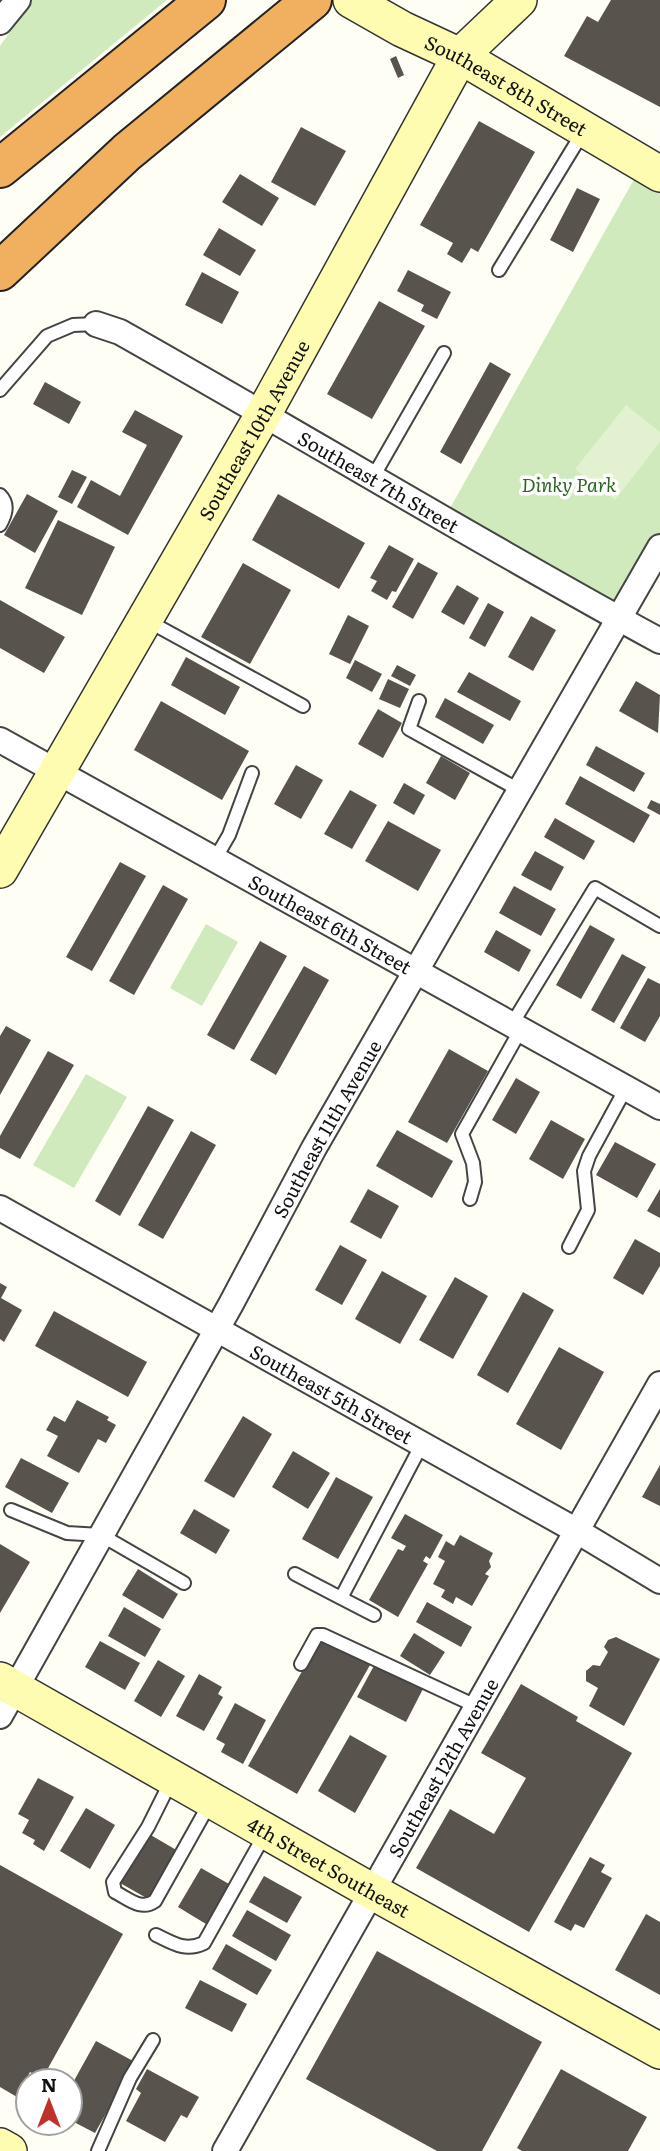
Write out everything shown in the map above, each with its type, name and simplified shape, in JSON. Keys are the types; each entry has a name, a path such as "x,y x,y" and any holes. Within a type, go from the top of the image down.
{"highway":[{"path":"0,168 206,0"},
{"path":"0,271 127,152 312,0"}],"street":[{"path":"0,22 18,0"},
{"name":"Southeast 8th Street","path":"351,0 402,29 460,56 660,174"},
{"name":"Southeast 10th Avenue","path":"0,870 264,413 460,56 519,0"},
{"name":"Southeast 7th Street","path":"96,324 120,332 660,641"},
{"name":"Southeast 11th Avenue","path":"5,1694 101,1535 217,1330 314,1148 660,547"},
{"name":"Southeast 6th Street","path":"0,740 660,1107"},
{"name":"Southeast 5th Street","path":"0,1208 577,1531 660,1581"},
{"name":"Southeast 12th Avenue","path":"225,2151 660,1384"},
{"name":"4th Street Southeast","path":"5,1694 173,1778 660,2051"},
{"path":"0,2146 9,2151"}],"lane":[{"path":"499,271 585,129"},
{"path":"0,390 47,336 73,325 96,324"},
{"path":"373,477 444,353"},
{"path":"0,495 6,508 0,525"},
{"path":"145,620 303,706"},
{"path":"419,701 409,729 519,790"},
{"path":"215,859 229,835 252,774"},
{"path":"470,1199 475,1182 473,1163 462,1134 517,1027 595,888 660,926"},
{"path":"569,1247 588,1210 584,1171 589,1156 626,1088"},
{"path":"341,1598 422,1444"},
{"path":"11,1510 67,1532 101,1535 184,1583"},
{"path":"295,1574 374,1615"},
{"path":"301,1664 317,1635 323,1635 478,1707"},
{"path":"173,1778 148,1827 113,1882 116,1892 141,1906 148,1906 155,1900 212,1800"},
{"path":"156,1935 183,1948 195,1948 204,1943 267,1831"},
{"path":"98,2151 130,2078 153,2039"}],"green space":[{"path":"32,0 167,0 0,137 0,46"},
{"name":"Dinky Park","path":"642,165 660,175 660,544 618,618 444,519"},
{"path":"626,405 660,432 660,442 615,500 575,469"},
{"path":"206,924 238,942 202,1006 170,988"},
{"path":"86,1074 127,1097 74,1188 33,1165"}],"building":[{"path":"611,0 660,0 660,107 564,56 587,16 598,22"},
{"path":"396,56 404,75 398,78 390,59"},
{"path":"479,121 535,152 478,252 471,248 462,263 447,254 453,243 420,225"},
{"path":"301,127 346,151 315,206 271,182"},
{"path":"240,174 279,198 262,226 222,202"},
{"path":"577,188 600,199 573,252 550,240"},
{"path":"219,228 256,250 240,276 203,255"},
{"path":"408,270 451,292 437,319 421,311 424,305 397,291"},
{"path":"202,272 239,292 222,324 185,305"},
{"path":"379,301 425,326 372,419 327,394"},
{"path":"490,362 511,374 461,464 440,452"},
{"path":"45,382 81,402 69,424 33,404"},
{"path":"135,410 183,436 128,535 77,507 91,480 120,496 147,445 122,432"},
{"path":"72,470 87,477 72,504 58,497"},
{"path":"27,494 58,511 35,553 4,535"},
{"path":"278,494 365,543 339,589 252,540"},
{"path":"58,520 115,547 82,615 25,588"},
{"path":"389,545 414,559 396,592 392,591 387,600 371,591 377,581 370,578"},
{"path":"418,562 438,573 413,619 392,607"},
{"path":"243,563 291,590 250,664 201,637"},
{"path":"457,585 479,598 464,625 441,612"},
{"path":"0,600 65,637 44,673 0,648"},
{"path":"488,603 504,612 485,647 469,638"},
{"path":"348,615 369,626 350,664 329,654"},
{"path":"531,616 556,630 533,671 508,657"},
{"path":"186,657 240,687 225,715 171,685"},
{"path":"355,660 382,674 372,692 346,678"},
{"path":"397,665 416,675 410,686 391,676"},
{"path":"469,672 521,701 510,721 457,692"},
{"path":"388,679 409,689 400,708 379,699"},
{"path":"636,681 660,695 658,733 619,711"},
{"path":"445,698 494,725 483,744 435,717"},
{"path":"161,701 249,751 222,800 134,750"},
{"path":"378,709 402,723 383,758 358,744"},
{"path":"596,746 645,773 634,792 586,765"},
{"path":"441,756 470,773 455,800 426,783"},
{"path":"296,765 323,780 301,819 274,804"},
{"path":"580,776 650,815 634,843 565,804"},
{"path":"404,783 425,795 414,815 393,803"},
{"path":"350,790 377,805 352,849 324,834"},
{"path":"651,800 660,804 660,815 647,808"},
{"path":"555,818 595,841 584,860 544,837"},
{"path":"388,821 441,850 418,891 365,861"},
{"path":"535,851 564,867 551,891 521,875"},
{"path":"120,862 146,876 92,971 66,957"},
{"path":"163,885 188,899 134,995 109,981"},
{"path":"514,886 556,909 541,936 499,913"},
{"path":"590,925 615,939 581,999 556,985"},
{"path":"496,930 531,950 519,972 484,952"},
{"path":"260,941 287,956 234,1050 207,1035"},
{"path":"622,954 646,967 614,1023 591,1010"},
{"path":"304,966 329,980 276,1075 250,1060"},
{"path":"648,978 660,984 660,1016 645,1042 620,1028"},
{"path":"6,1026 31,1040 0,1095 0,1036"},
{"path":"449,1049 488,1071 447,1143 408,1122"},
{"path":"48,1051 74,1065 20,1159 0,1148 0,1136"},
{"path":"516,1078 540,1092 516,1134 492,1120"},
{"path":"148,1106 174,1120 120,1216 95,1201"},
{"path":"551,1120 585,1139 563,1179 529,1159"},
{"path":"397,1130 453,1161 432,1198 376,1166"},
{"path":"191,1131 216,1145 163,1239 138,1225"},
{"path":"615,1142 656,1164 637,1198 596,1175"},
{"path":"368,1189 399,1206 381,1239 350,1222"},
{"path":"660,1189 660,1218 647,1211"},
{"path":"635,1239 660,1253 660,1266 643,1295 613,1278"},
{"path":"340,1245 367,1260 342,1305 315,1290"},
{"path":"382,1271 427,1296 400,1344 355,1319"},
{"path":"455,1277 488,1296 453,1359 419,1340"},
{"path":"0,1283 7,1287 1,1298 22,1310 4,1342 0,1339"},
{"path":"523,1292 554,1310 508,1393 477,1375"},
{"path":"54,1311 147,1362 128,1397 35,1346"},
{"path":"559,1347 604,1372 561,1450 516,1424"},
{"path":"77,1400 109,1417 107,1420 116,1425 106,1443 98,1439 79,1473 47,1456 58,1436 46,1430 54,1416 65,1422"},
{"path":"243,1416 272,1434 234,1498 204,1481"},
{"path":"293,1451 330,1473 308,1509 272,1487"},
{"path":"21,1458 69,1483 52,1513 5,1487"},
{"path":"660,1465 660,1506 642,1497"},
{"path":"336,1477 373,1497 338,1559 302,1539"},
{"path":"194,1509 230,1530 216,1554 180,1533"},
{"path":"405,1514 443,1535 430,1559 426,1556 423,1561 428,1564 398,1617 369,1600 398,1549 403,1551 406,1546 391,1538"},
{"path":"460,1535 493,1553 489,1561 491,1567 485,1574 489,1576 472,1606 456,1597 453,1604 441,1597 445,1590 433,1584 445,1561 438,1557 446,1541 454,1546"},
{"path":"0,1544 30,1562 0,1613"},
{"path":"138,1569 178,1594 163,1619 122,1595"},
{"path":"427,1602 472,1627 461,1647 416,1622"},
{"path":"124,1607 161,1629 145,1657 108,1636"},
{"path":"414,1633 445,1652 430,1675 400,1656"},
{"path":"616,1637 660,1659 624,1726 589,1706 598,1688 586,1681 586,1671 593,1665 600,1666 608,1652 604,1647 608,1640"},
{"path":"321,1638 370,1665 297,1794 248,1766"},
{"path":"100,1641 140,1663 125,1690 85,1667"},
{"path":"158,1660 185,1676 161,1717 134,1701"},
{"path":"376,1662 424,1687 406,1722 357,1697"},
{"path":"199,1674 222,1687 218,1694 223,1697 204,1731 176,1716"},
{"path":"521,1684 578,1717 576,1721 632,1753 529,1932 416,1868 450,1809 494,1834 526,1778 481,1753"},
{"path":"235,1703 266,1720 243,1764 221,1752 225,1744 216,1739"},
{"path":"350,1735 387,1756 355,1813 318,1791"},
{"path":"38,1778 74,1797 44,1851 33,1844 35,1840 22,1833 29,1820 18,1814"},
{"path":"86,1808 115,1825 90,1869 60,1851"},
{"path":"149,1834 178,1851 150,1900 120,1883"},
{"path":"590,1857 605,1865 601,1872 612,1878 584,1928 575,1924 571,1931 554,1922"},
{"path":"0,1865 123,1934 49,2067 14,2067 14,2095 0,2087"},
{"path":"201,1868 229,1884 206,1924 178,1907"},
{"path":"264,1876 302,1897 287,1923 249,1902"},
{"path":"247,1910 291,1935 276,1961 232,1936"},
{"path":"646,1914 660,1922 660,1995 615,1970"},
{"path":"226,1944 272,1970 257,1995 212,1969"},
{"path":"377,1951 542,2042 482,2151 437,2151 306,2079"},
{"path":"200,1980 247,2004 232,2032 185,2008"},
{"path":"96,2041 135,2062 95,2133 84,2127 84,2067 82,2067"},
{"path":"147,2069 199,2097 187,2118 181,2115 165,2142 126,2121 141,2093 136,2089"},
{"path":"561,2069 647,2117 628,2151 522,2151 517,2148"}]}
